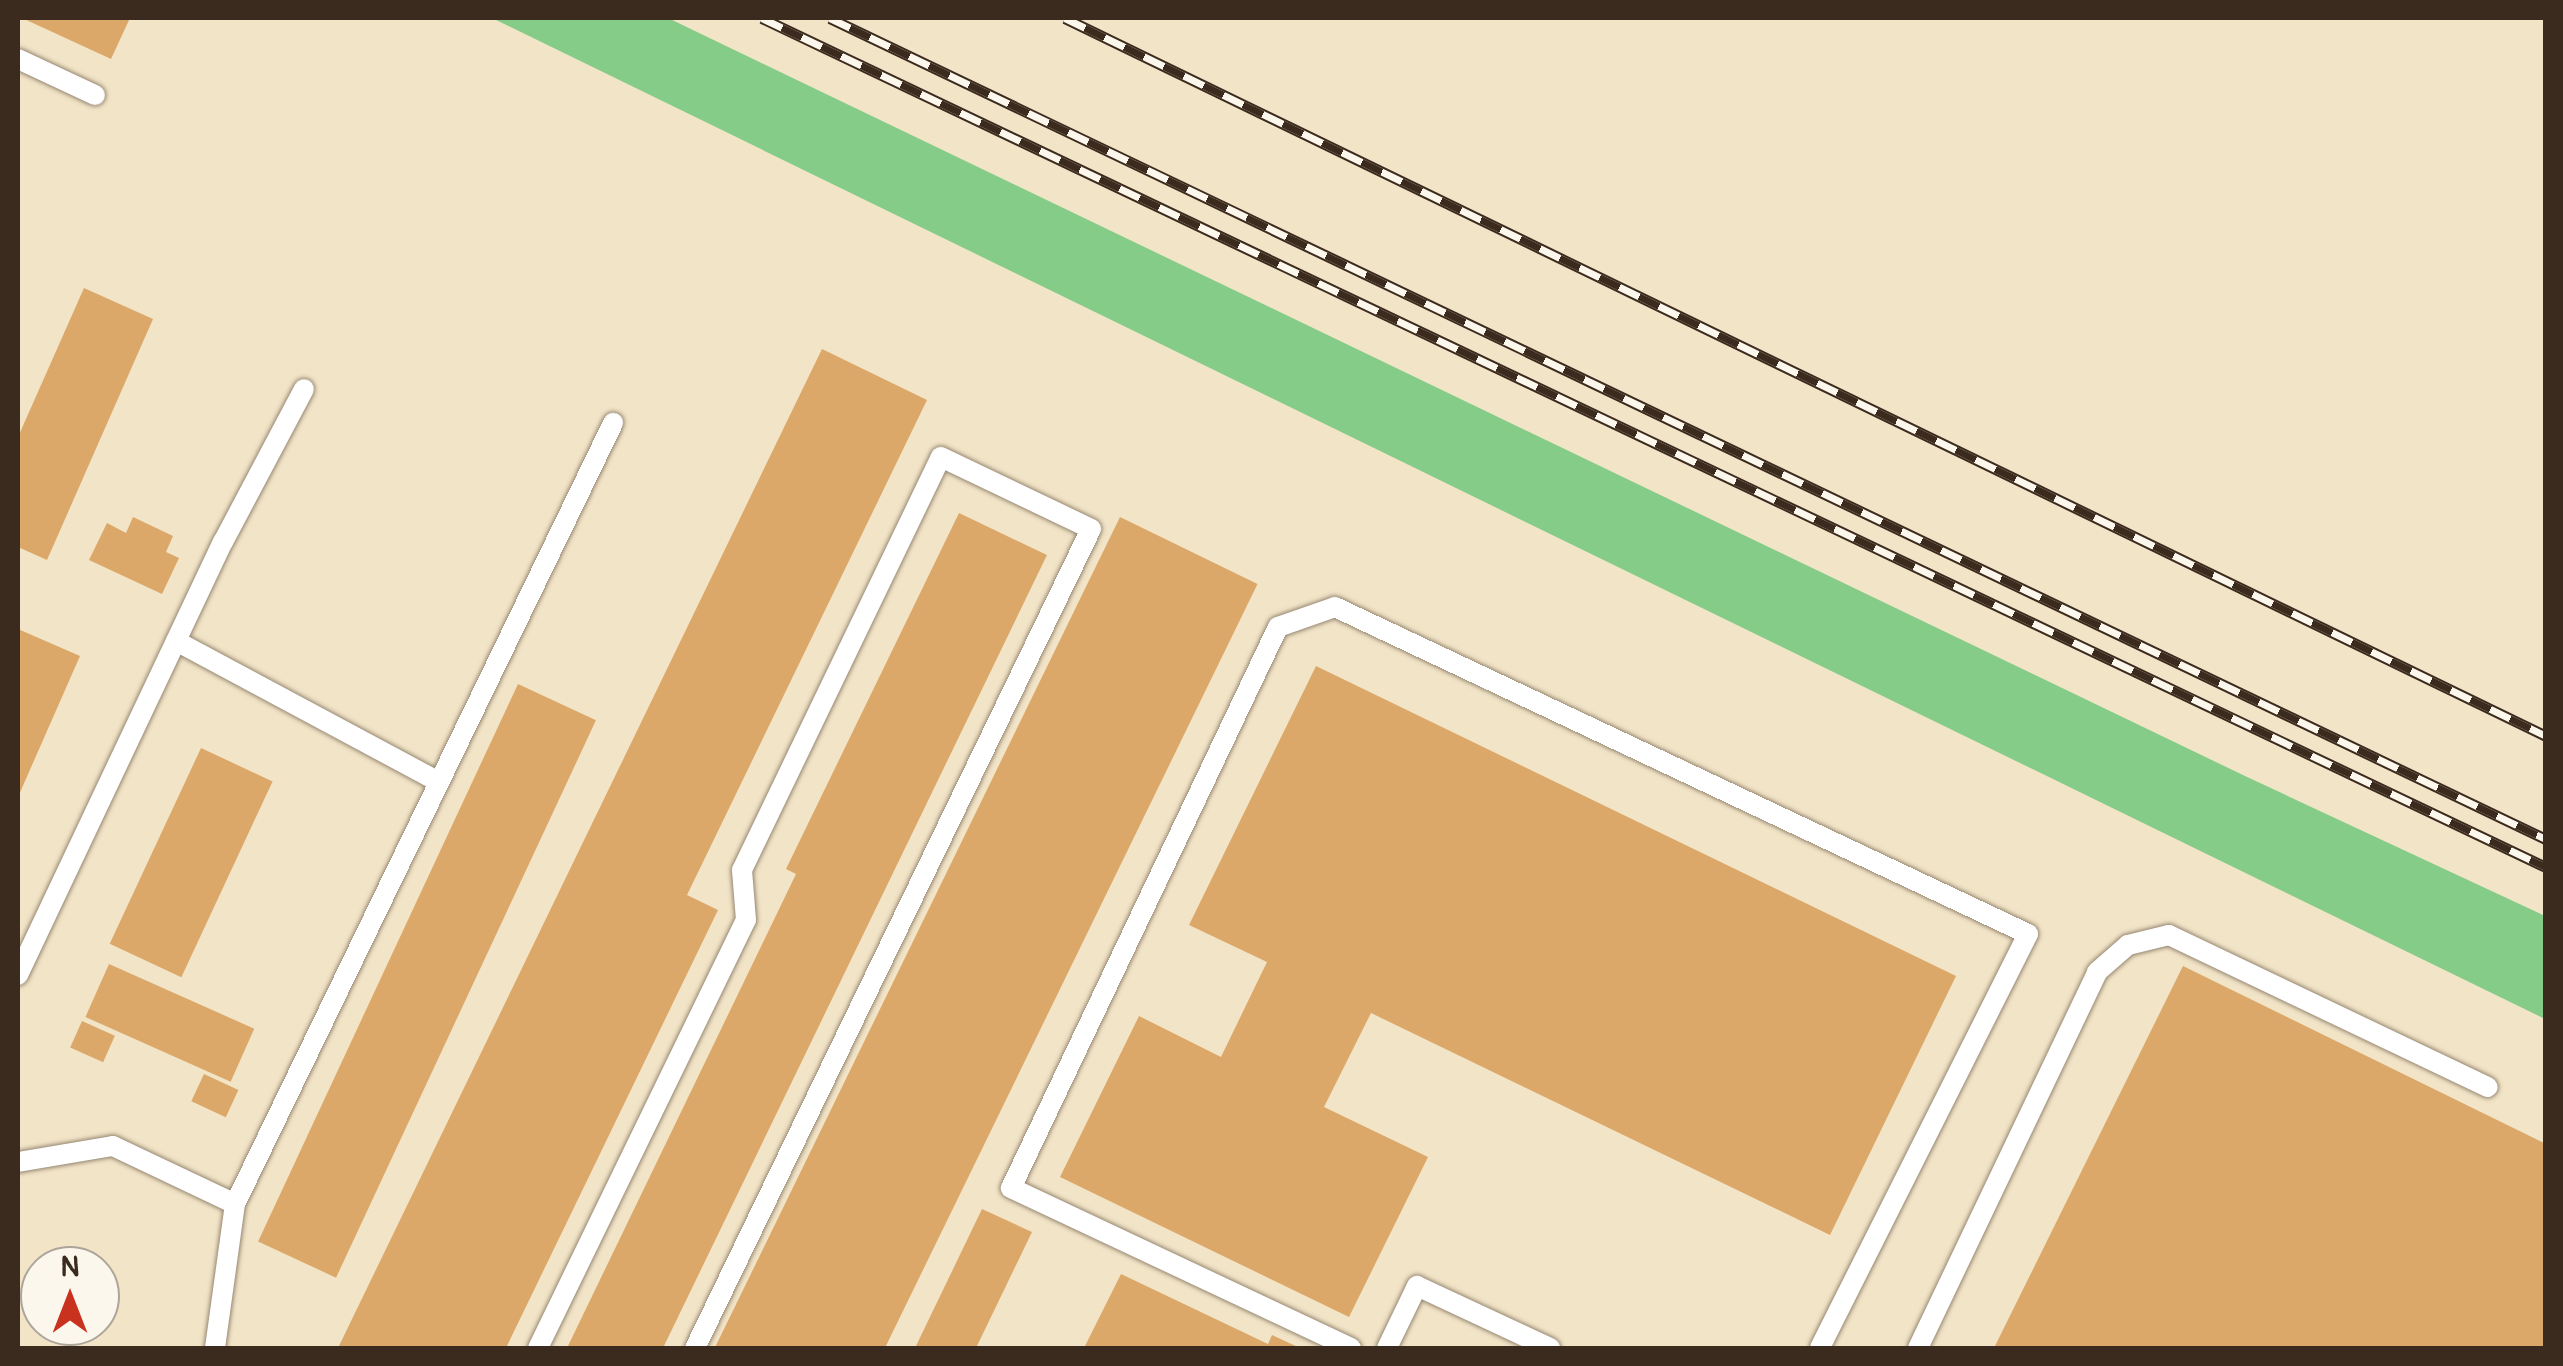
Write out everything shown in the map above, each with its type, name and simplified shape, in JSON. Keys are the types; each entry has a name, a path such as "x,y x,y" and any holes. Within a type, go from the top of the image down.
{"lane":[{"path":"18,59 95,95"},
{"path":"18,975 176,641 304,389"},
{"path":"215,1348 236,1204 613,423"},
{"path":"538,1348 746,920 742,870 941,458 1091,529 695,1348"},
{"path":"1352,1348 1012,1188 1278,627 1335,607 2028,934 1820,1348"},
{"path":"176,641 439,782"},
{"path":"1918,1348 2097,972 2128,945 2170,936 2488,1087"},
{"path":"18,1162 113,1146 236,1204"},
{"path":"1387,1348 1417,1286 1550,1348"}],"green space":[{"path":"492,18 668,18 2245,776 2545,916 2545,1019"}],"building":[{"path":"22,18 130,18 111,59"},
{"path":"84,288 153,319 47,560 18,547 18,437"},
{"path":"822,349 927,400 687,895 718,910 506,1348 338,1348"},
{"path":"959,513 1047,555 663,1348 567,1348 796,874 786,869"},
{"path":"133,517 173,536 166,552 179,558 162,594 89,560 107,523 126,533"},
{"path":"1120,517 1258,584 885,1348 715,1347"},
{"path":"18,629 80,656 18,797"},
{"path":"1316,666 1956,976 1830,1235 1371,1013 1324,1107 1428,1157 1349,1317 1060,1177 1139,1016 1221,1057 1267,962 1189,925"},
{"path":"518,684 596,720 336,1278 258,1241"},
{"path":"201,748 273,781 181,977 110,944"},
{"path":"109,964 254,1029 231,1082 85,1017"},
{"path":"2183,966 2546,1144 2546,1348 1994,1348"},
{"path":"82,1021 115,1036 103,1062 70,1047"},
{"path":"204,1074 238,1090 226,1117 191,1101"},
{"path":"982,1209 1032,1232 976,1348 915,1348"},
{"path":"1121,1274 1268,1344 1272,1335 1300,1348 1084,1348"}],"railway":[{"path":"762,18 2546,867"},
{"path":"830,18 2546,839"},
{"path":"1065,18 2546,736"}]}
